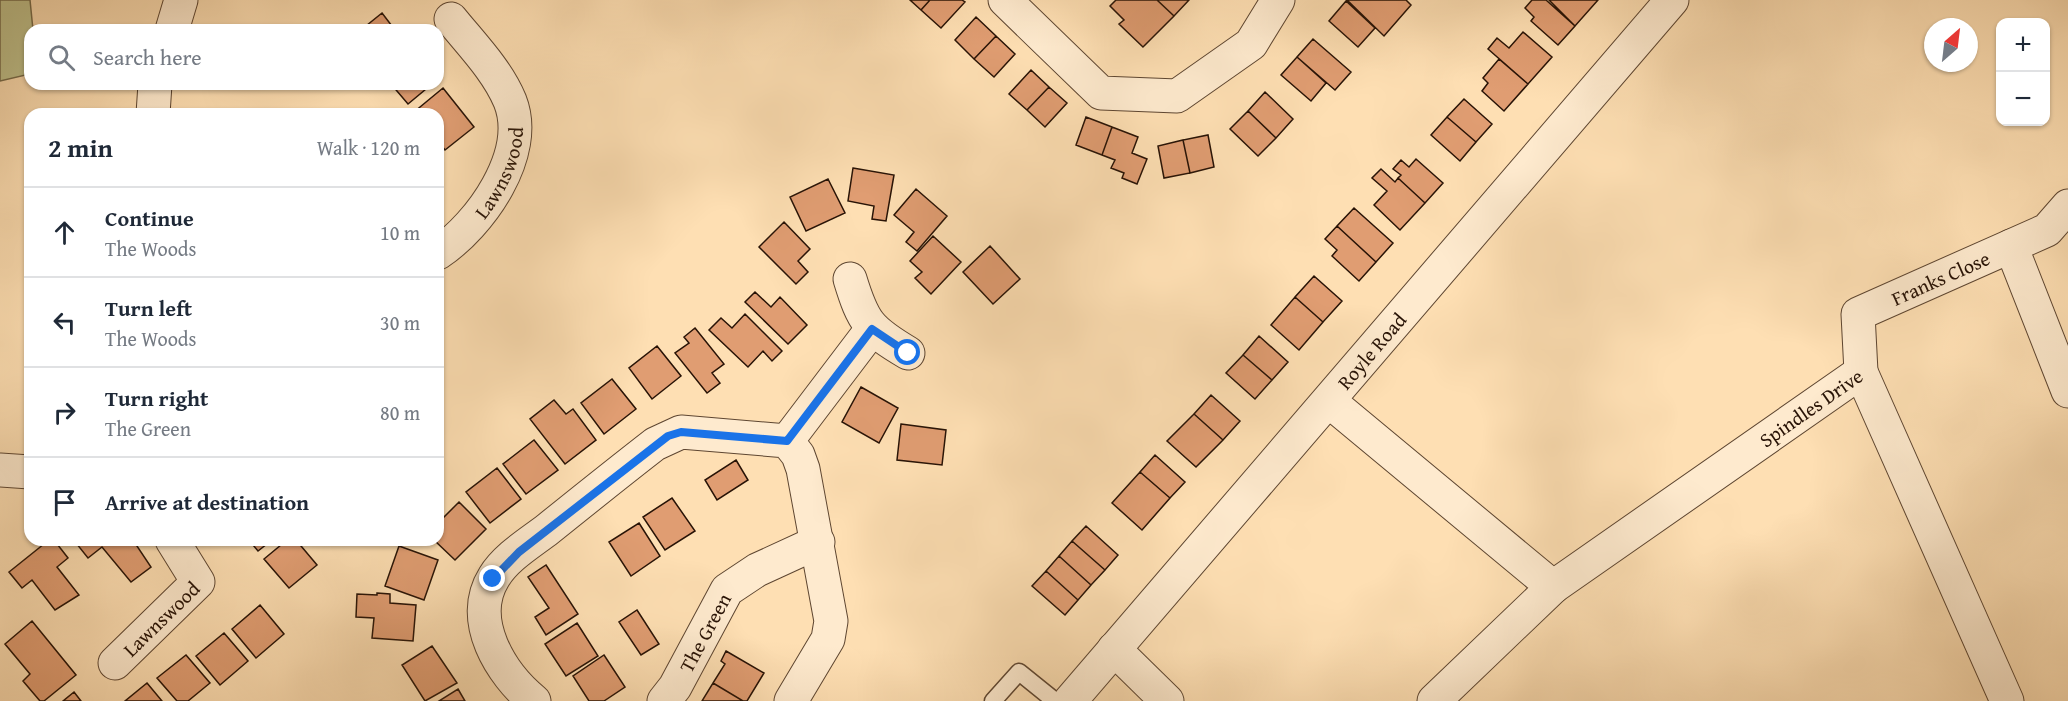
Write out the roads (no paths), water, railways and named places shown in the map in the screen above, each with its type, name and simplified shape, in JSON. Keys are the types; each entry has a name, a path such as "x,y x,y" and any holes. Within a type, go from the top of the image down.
{"street":[{"path":"174,24 181,0"},
{"path":"1005,0 1101,93 1177,96 1251,44 1278,0"},
{"name":"Royle Road","path":"1070,701 1329,401 1631,67 1672,0"},
{"name":"Lawnswood","path":"444,248 473,223 493,195 507,163 516,127 511,103 500,81 456,15"},
{"path":"153,108 155,90"},
{"name":"Franks Close","path":"1861,372 1858,314 2047,230 2068,206"},
{"path":"2011,246 2068,391"},
{"path":"850,279 859,311 872,329 908,353"},
{"path":"787,441 872,329"},
{"name":"Spindles Drive","path":"1434,701 1553,586 1861,372 2007,701"},
{"path":"1329,401 1553,586"},
{"path":"534,701 519,689 501,664 487,635 487,599 493,579 503,566 668,436 681,432 787,441 798,455 804,469 829,599 831,621 828,639 791,701"},
{"path":"0,470 24,472"},
{"name":"The Green","path":"664,701 675,687 727,590 757,570 818,542"},
{"name":"Lawnswood","path":"115,663 198,582 176,546"},
{"path":"1114,649 1167,701"}],"lane":[{"path":"993,701 1019,672 1055,701"}]}
